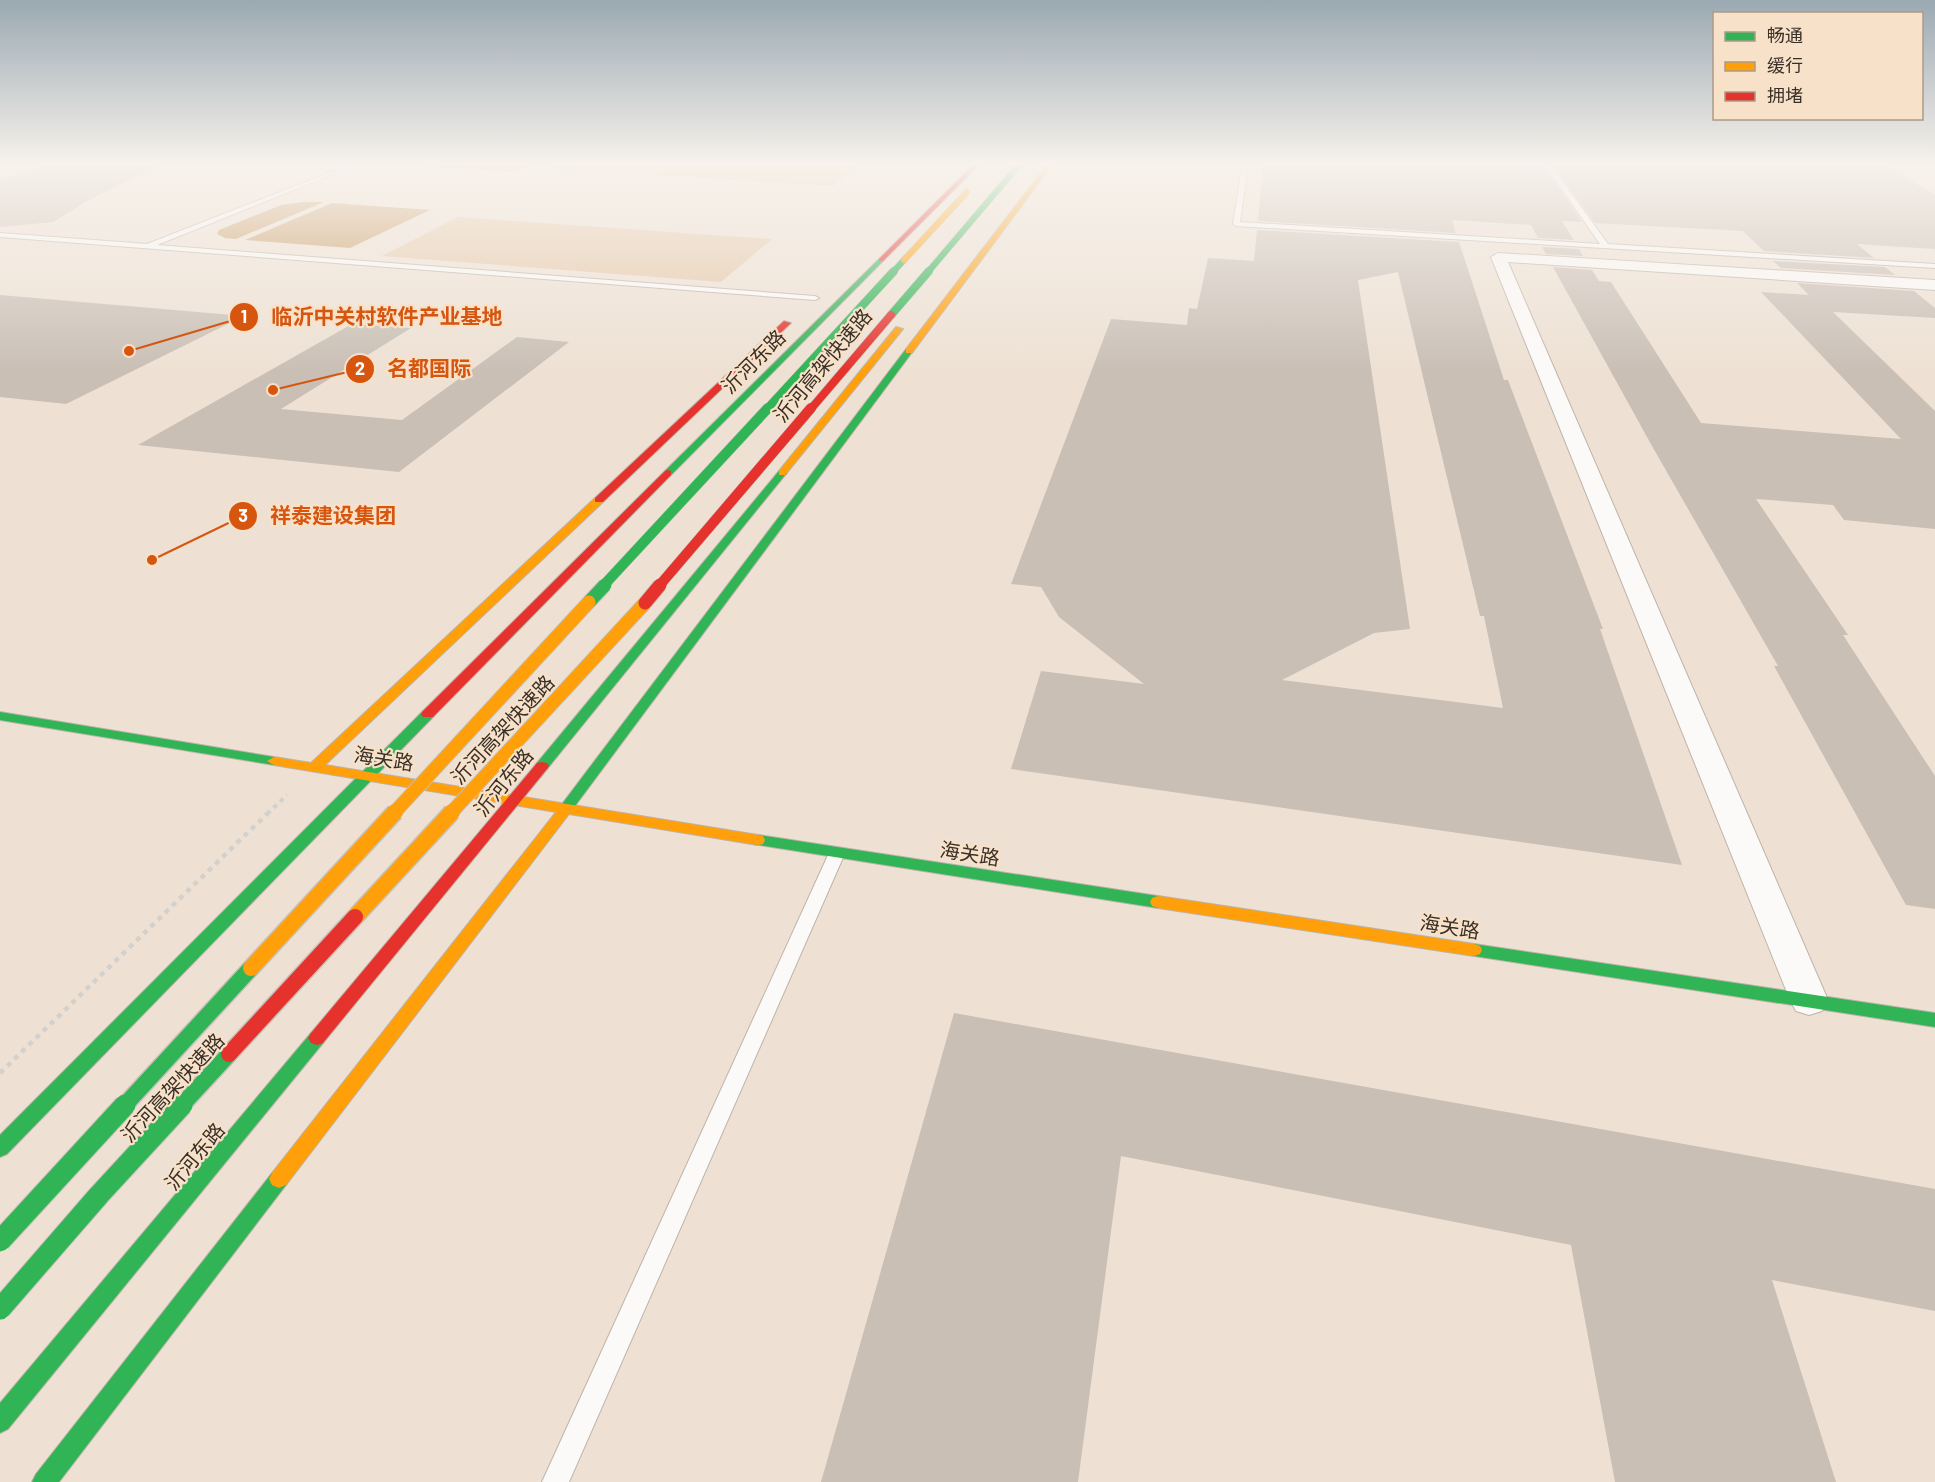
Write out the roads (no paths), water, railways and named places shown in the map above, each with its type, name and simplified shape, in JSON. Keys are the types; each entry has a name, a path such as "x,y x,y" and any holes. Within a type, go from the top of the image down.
{"main road":[{"name":"沂河东路","path":"0,1148 367,775 907,234"},
{"name":"沂河高架快速路","path":"0,1241 929,234"},
{"name":"沂河高架快速路","path":"0,1309 99,1195 660,586 960,234"},
{"path":"921,303 977,234"},
{"path":"44,1482 566,808 997,234"},
{"path":"315,767 819,293"},
{"name":"沂河东路","path":"0,1421 514,800 906,321"},
{"name":"海关路","path":"0,716 837,853 1935,1020"}],"street":[{"path":"1809,1000 1498,257 1935,285"}],"lane":[{"path":"148,246 178,234"},
{"path":"1399,234 1935,266"},
{"path":"1597,234 1606,247"},
{"path":"0,235 819,293"},
{"path":"555,1482 837,853"}],"place":[{"name":"临沂中关村软件产业基地","path":"129,351"},
{"name":"名都国际","path":"273,390"},
{"name":"祥泰建设集团","path":"152,560"}]}
